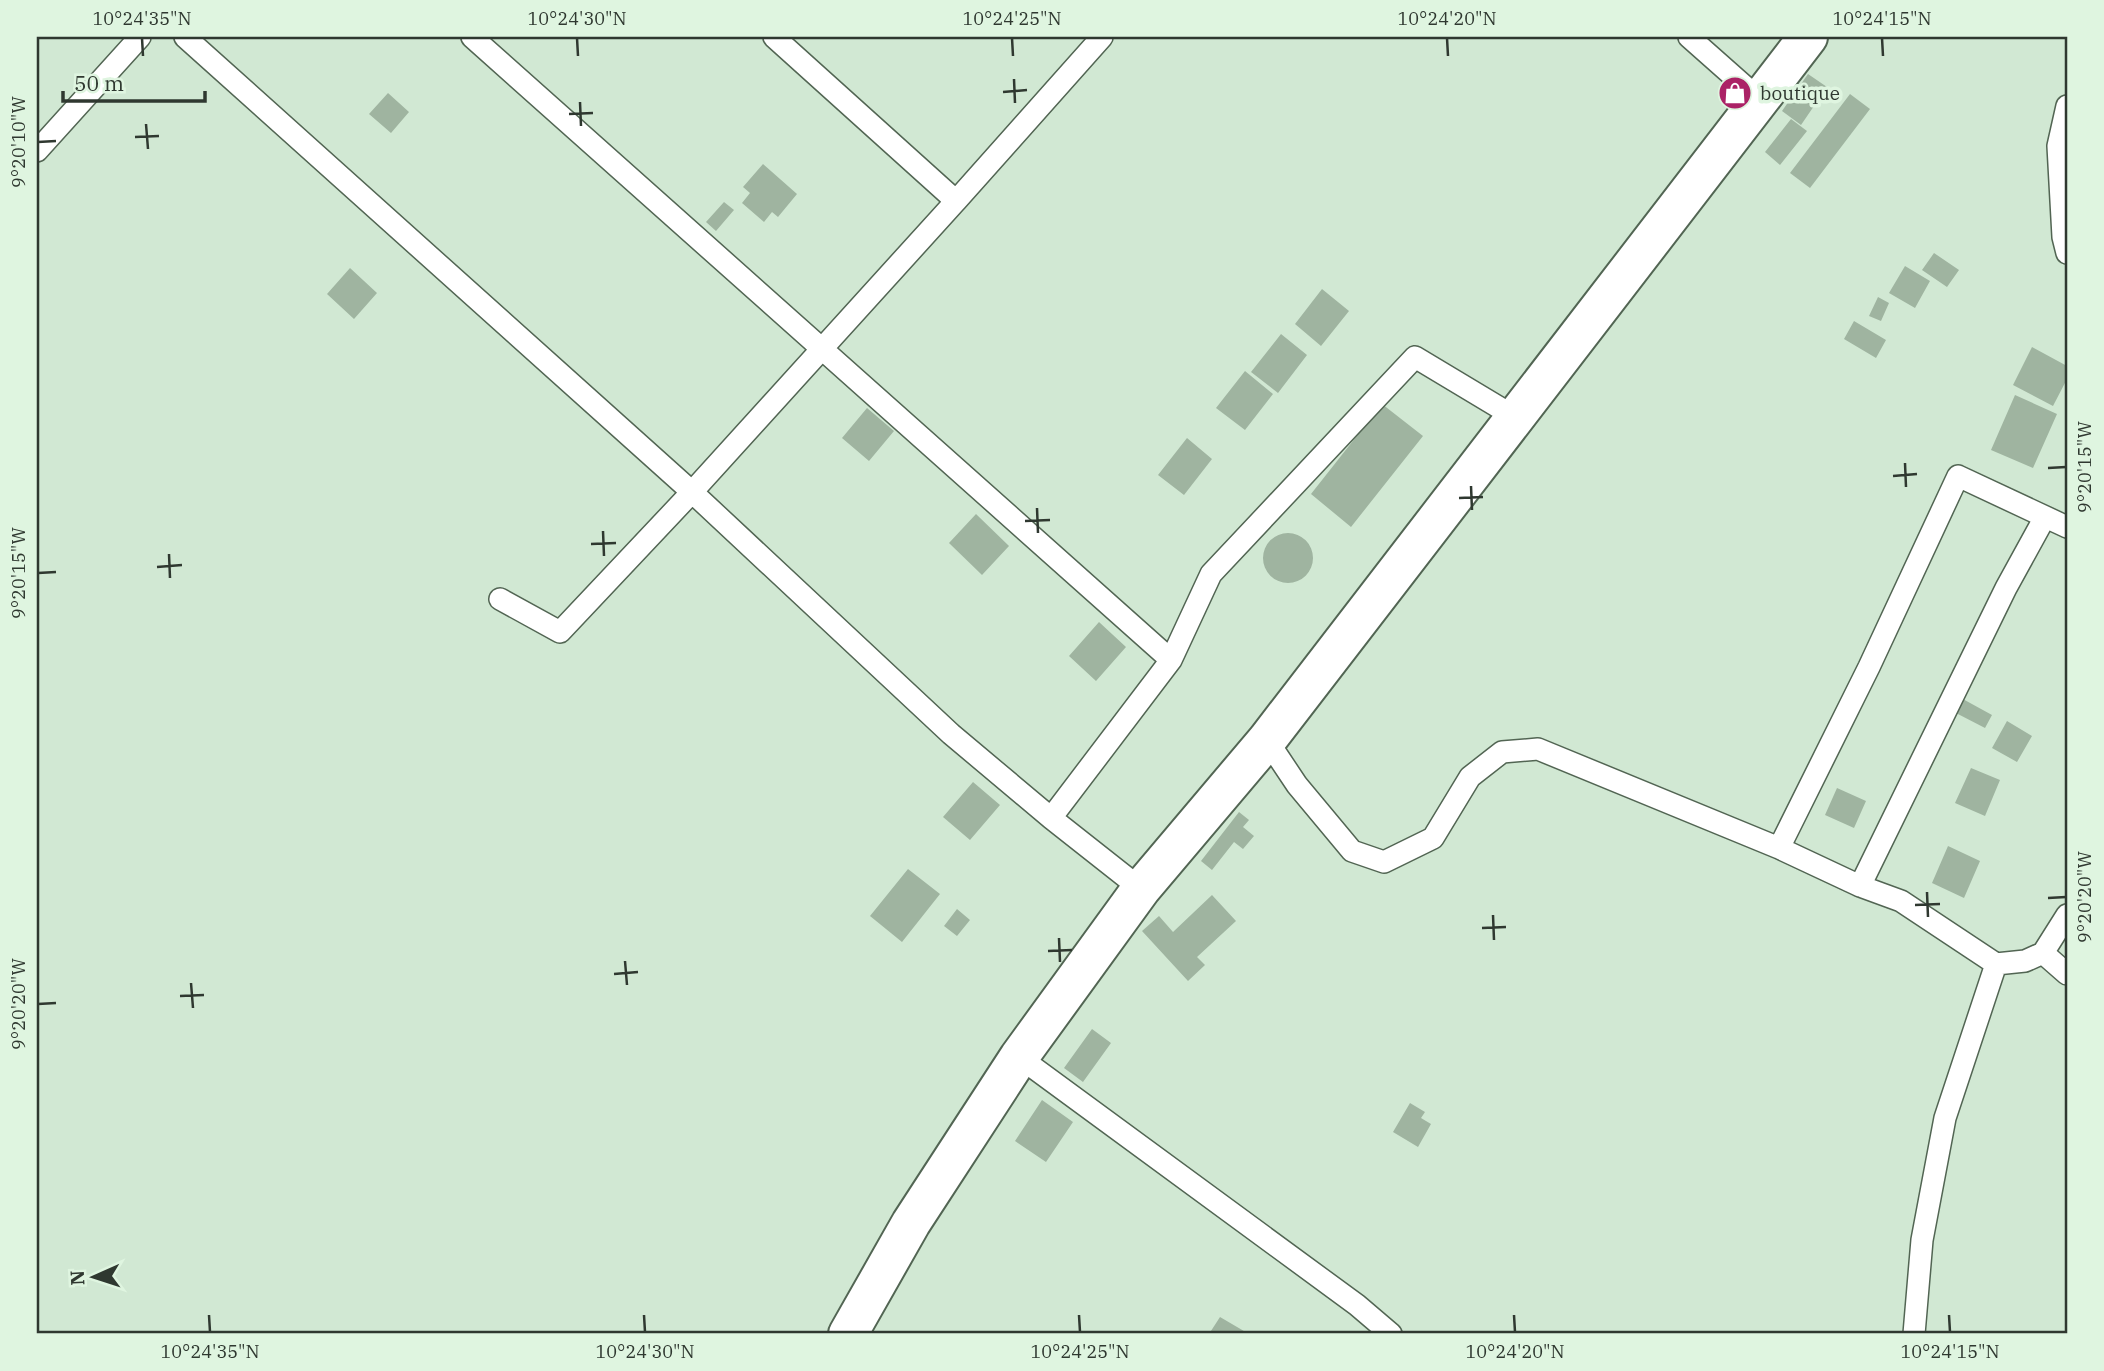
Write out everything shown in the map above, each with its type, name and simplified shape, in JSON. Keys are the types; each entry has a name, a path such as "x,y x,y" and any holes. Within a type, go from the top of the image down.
{"highway":[{"path":"848,1334 911,1223 1019,1057 1141,889 1267,740 1808,37"}],"street":[{"path":"37,151 140,37"},
{"path":"185,37 692,492 951,734 1141,889"},
{"path":"472,37 1171,660"},
{"path":"774,37 956,201"},
{"path":"500,599 561,632 692,492 1102,37"},
{"path":"1689,37 1759,99"},
{"path":"2067,106 2058,146 2063,237 2067,253"},
{"path":"1051,818 1171,660 1211,574 1415,356 1514,417"},
{"path":"1779,848 1869,667 1958,476 2067,527"},
{"path":"1860,886 2006,588 2045,517"},
{"path":"1267,740 1297,785 1352,851 1384,862 1433,838 1470,777 1502,751 1538,749 1901,901 1996,964 2025,961 2043,953 2067,915"},
{"path":"2043,953 2067,974"},
{"path":"1914,1334 1922,1240 1945,1118 1996,964"},
{"path":"1019,1057 1357,1305 1391,1334"}],"building":[{"path":"1808,74 1827,87 1801,125 1782,111"},
{"path":"388,93 409,112 391,133 369,114"},
{"path":"1850,94 1870,109 1810,188 1790,173"},
{"path":"1791,119 1807,131 1780,165 1765,152"},
{"path":"763,164 797,194 778,217 772,212 764,222 742,203 750,193 743,187"},
{"path":"724,202 734,210 716,231 706,222"},
{"path":"1934,253 1959,270 1947,287 1922,270"},
{"path":"1905,266 1930,281 1915,308 1889,293"},
{"path":"350,268 377,293 354,319 327,294"},
{"path":"1322,289 1349,311 1321,346 1295,324"},
{"path":"1878,297 1889,303 1881,321 1869,316"},
{"path":"1854,321 1886,340 1876,358 1844,339"},
{"path":"1281,334 1307,355 1278,393 1251,372"},
{"path":"2032,347 2067,366 2067,379 2053,406 2013,385"},
{"path":"1245,371 1273,394 1245,430 1216,408"},
{"path":"2015,395 2057,414 2033,468 1991,450"},
{"path":"1382,404 1423,436 1351,527 1311,494"},
{"path":"867,408 894,431 869,461 842,438"},
{"path":"1187,438 1212,459 1184,495 1158,475"},
{"path":"976,514 1009,546 982,575 949,543"},
{"path":"1288,533 1306,540 1313,558 1306,576 1288,583 1270,576 1263,558 1270,540"},
{"path":"1099,622 1126,647 1096,681 1069,656"},
{"path":"1961,698 1992,715 1985,728 1954,712"},
{"path":"2007,721 2032,736 2017,762 1992,748"},
{"path":"1971,768 2000,780 1985,816 1955,803"},
{"path":"973,782 1000,805 970,840 943,817"},
{"path":"1837,788 1866,801 1854,828 1825,815"},
{"path":"1239,812 1249,820 1243,827 1254,836 1243,849 1234,842 1212,870 1201,861"},
{"path":"1948,846 1980,861 1964,898 1932,883"},
{"path":"908,869 940,894 902,942 870,916"},
{"path":"1212,895 1236,921 1197,957 1205,965 1188,981 1142,931 1159,916 1173,932"},
{"path":"957,909 970,920 957,936 944,926"},
{"path":"1092,1029 1111,1043 1083,1082 1064,1068"},
{"path":"1042,1100 1073,1122 1046,1162 1015,1141"},
{"path":"1410,1103 1425,1112 1421,1118 1431,1124 1418,1147 1393,1132"},
{"path":"1220,1317 1249,1334 1209,1334"}],"place":[{"name":"boutique","path":"1735,93"}]}
